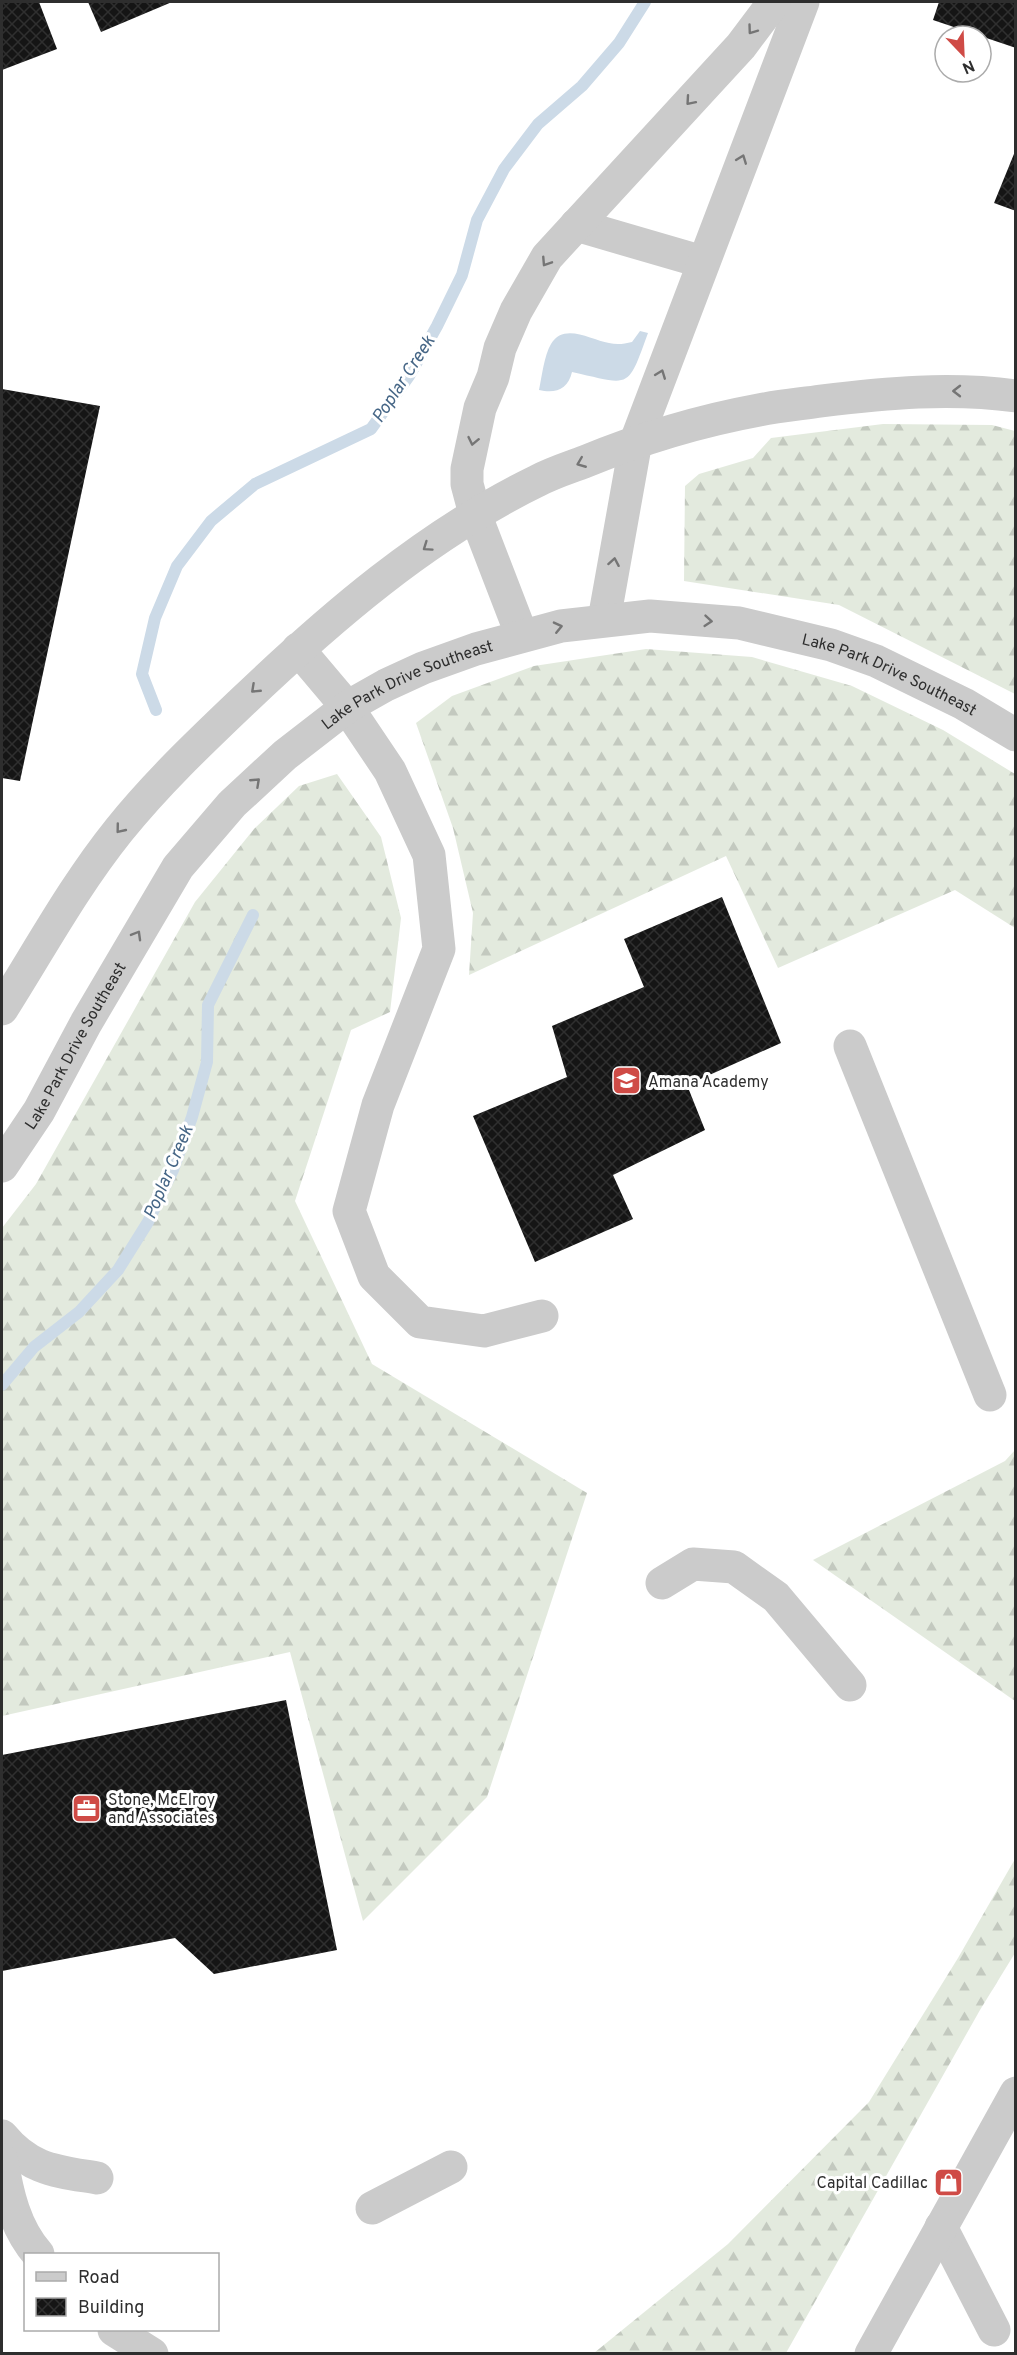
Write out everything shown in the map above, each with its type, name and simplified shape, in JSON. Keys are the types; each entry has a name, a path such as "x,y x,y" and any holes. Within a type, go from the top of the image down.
{"street":[{"path":"522,636 475,514 467,484 467,469 480,408 493,377 500,348 516,311 548,257 741,46 774,2"},
{"path":"604,620 636,441 802,2"},
{"path":"576,225 703,262"},
{"path":"2,1009 78,886 119,831 174,767 298,649 334,618 414,556 475,514 540,479 636,441 759,410 865,395 924,391 976,391 1016,396"},
{"name":"Lake Park Drive Southeast","path":"2,1166 39,1111 86,1023 178,867 232,804 285,755 347,707 423,668 476,649 561,626 650,616 740,623 831,645 876,661 964,704 1016,735"},
{"path":"298,649 347,707 390,771 429,855 439,949 378,1105 350,1211 374,1276 420,1322 483,1331 542,1316"},
{"path":"850,1046 990,1395"},
{"path":"662,1583 693,1564 734,1567 776,1597 850,1685"},
{"path":"871,2354 1016,2093"},
{"path":"2,2136 16,2153 48,2170 97,2178"},
{"path":"2,2160 8,2197 29,2244 37,2253"},
{"path":"372,2208 452,2167"},
{"path":"941,2227 994,2330"},
{"path":"116,2331 152,2354"}],"green space":[{"path":"883,424 992,425 1015,431 1015,694 839,605 684,581 685,486 699,474 753,458 771,438"},
{"path":"646,649 752,657 852,686 943,730 1015,774 1015,928 955,890 778,968 726,856 469,975 473,913 453,828 416,723 452,696 534,666"},
{"path":"337,774 381,837 401,918 390,1012 351,1030 295,1201 372,1364 587,1493 487,1797 363,1921 290,1652 2,1716 2,1228 36,1184 195,902 254,829 299,786"},
{"path":"1015,1450 1015,1701 813,1560 1005,1461"},
{"path":"1015,1859 1015,1953 980,2010 786,2353 594,2353 728,2244 869,2102 958,1958"}],"water":[{"path":"640,331 648,333 636,365 624,379 606,380 572,372 568,383 560,389 556,391 539,390 547,354 556,338 570,333 620,344 632,342"}],"building":[{"path":"2,2 39,2 57,49 2,70"},
{"path":"88,2 172,2 101,32"},
{"path":"939,2 1016,2 1016,48 993,40 993,24 945,24 933,20"},
{"path":"1016,149 1016,211 994,203"},
{"path":"2,389 100,406 20,781 2,778"},
{"name":"Amana Academy","path":"722,897 781,1043 687,1085 705,1130 613,1175 633,1219 535,1262 473,1116 567,1077 552,1026 644,987 624,939"},
{"path":"286,1700 337,1950 214,1974 175,1938 2,1971 2,1755"}],"waterway":[{"name":"Poplar Creek","path":"156,710 142,674 155,618 177,566 211,521 255,484 371,429 409,376 437,326 462,275 477,220 504,169 538,124 582,86 619,43 645,2"},
{"name":"Poplar Creek","path":"2,1385 34,1347 79,1312 118,1270 148,1222 173,1170 192,1117 207,1062 208,1005 253,915"}],"place":[{"name":"Amana Academy","path":"627,1081"},
{"name":"Stone, McElroy and Associates","path":"87,1808"},
{"name":"Capital Cadillac","path":"949,2182"}]}
